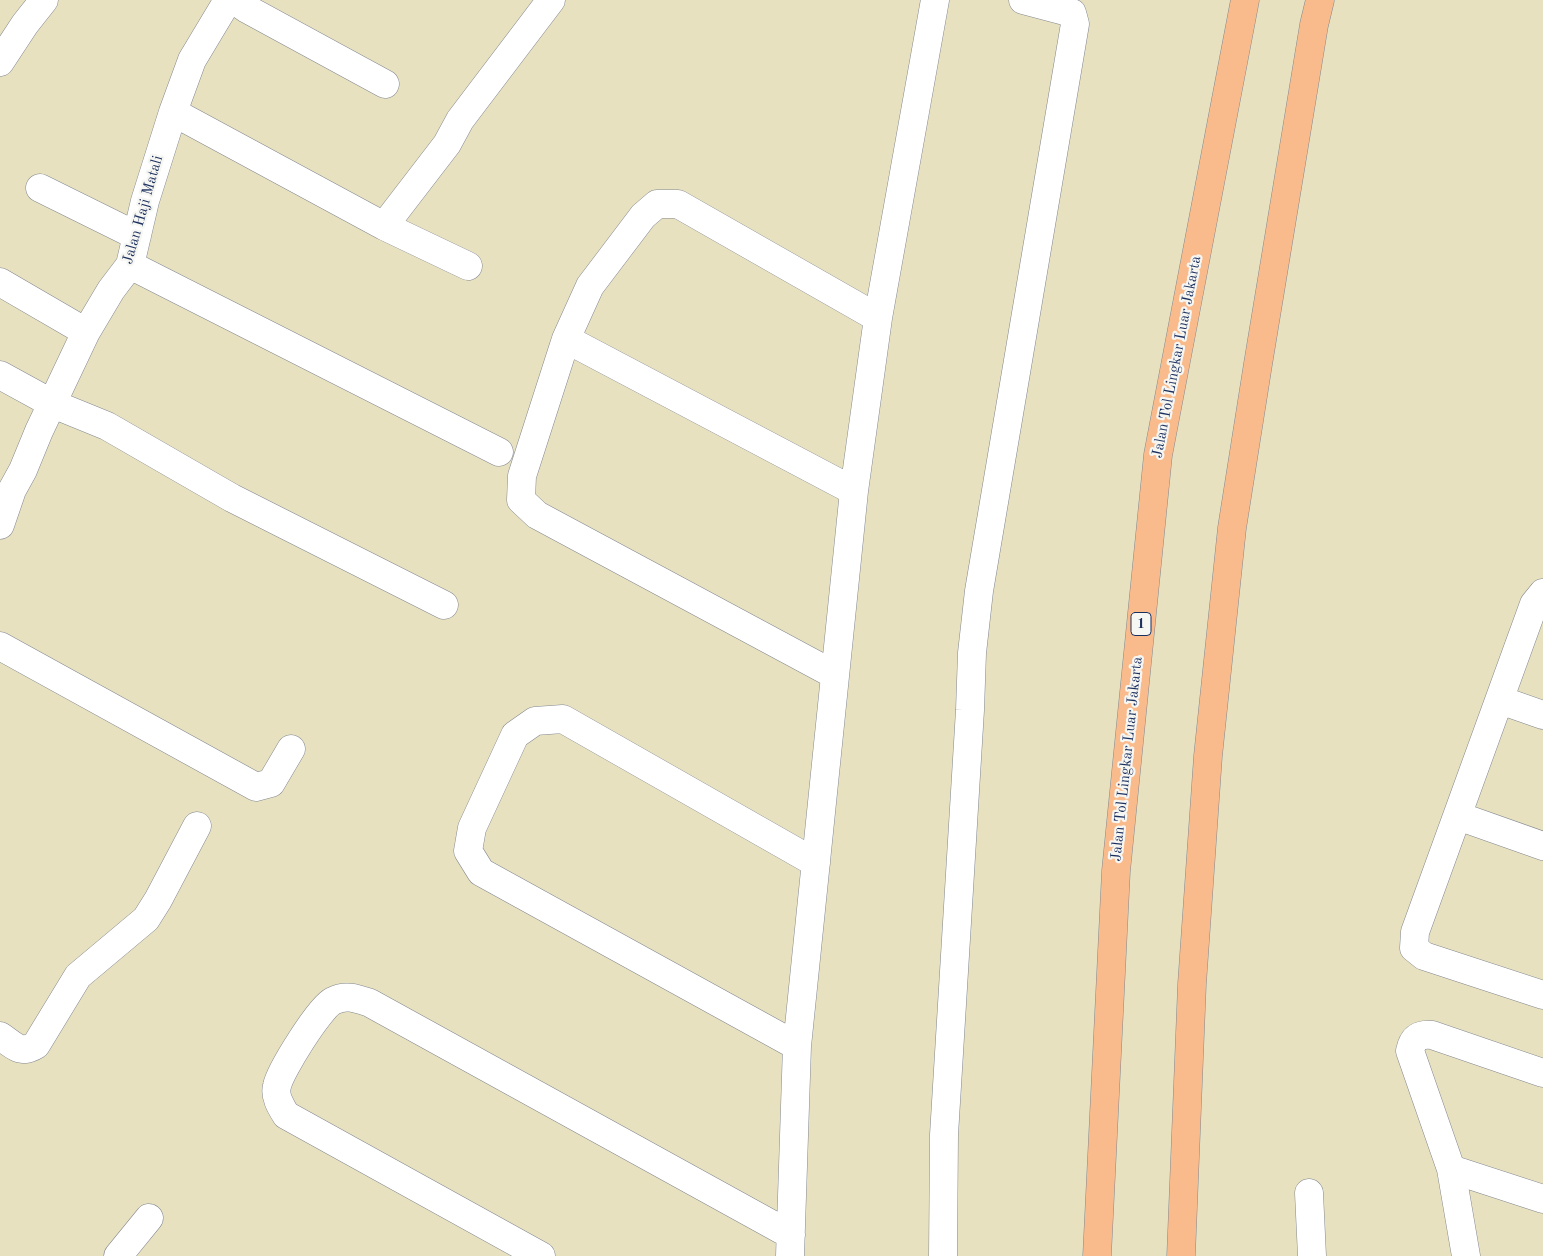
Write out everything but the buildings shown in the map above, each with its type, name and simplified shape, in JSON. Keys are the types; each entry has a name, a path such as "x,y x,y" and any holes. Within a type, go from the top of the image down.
{"highway":[{"name":"Jalan Tol Lingkar Luar Jakarta","path":"1097,1256 1116,871 1158,455 1245,0"},
{"path":"1181,1256 1191,994 1202,835 1208,756 1231,538 1314,25 1320,0"}],"street":[{"path":"2,53 44,0"},
{"path":"384,226 447,144 460,120 551,0"},
{"path":"541,1256 286,1115 279,1102 276,1088 281,1074 320,1012 333,1001 350,997 370,1003 791,1246 797,1046 854,491 878,318 936,0"},
{"path":"943,1256 944,1135 972,653 978,600 1075,24 1072,13 1023,0"},
{"path":"241,2 385,84"},
{"name":"Jalan Haji Matali","path":"0,525 6,486 23,470 39,431 86,332 111,290 130,265 145,201 173,112 192,60 241,2"},
{"path":"173,112 384,226 468,266"},
{"path":"40,188 137,236"},
{"path":"835,675 537,515 521,500 522,476 566,339 590,286 643,216 657,204 678,204 878,318"},
{"path":"130,265 499,452"},
{"path":"0,282 86,332"},
{"path":"566,339 854,491"},
{"path":"0,375 53,404 106,426 232,498 444,605"},
{"path":"1543,593 1534,604 1415,932 1414,948 1424,956 1543,996"},
{"path":"0,646 256,787 271,783 290,749"},
{"path":"1500,700 1543,715"},
{"path":"797,1046 481,872 468,851 472,828 515,735 535,721 563,719 816,863"},
{"path":"1458,816 1543,846"},
{"path":"0,1036 21,1050 28,1050 36,1044 78,976 146,919 197,826"},
{"path":"1466,1256 1451,1169 1410,1051 1412,1044 1416,1038 1423,1034 1543,1073"},
{"path":"1451,1169 1543,1199"},
{"path":"1309,1193 1312,1256"},
{"path":"118,1256 149,1218"}]}
